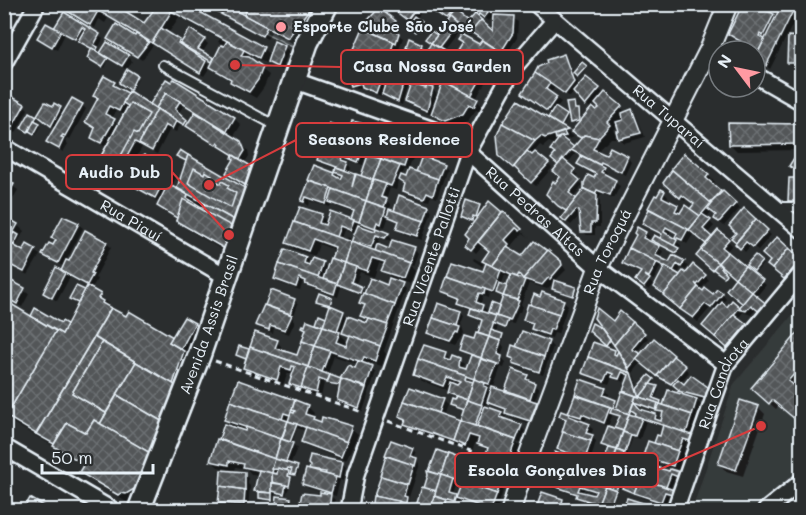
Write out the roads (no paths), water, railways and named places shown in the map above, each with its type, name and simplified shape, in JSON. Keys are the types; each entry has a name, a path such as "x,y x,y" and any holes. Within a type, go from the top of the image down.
{"main road":[{"name":"Avenida Assis Brasil","path":"139,510 227,277 293,80 307,43 327,4"}],"street":[{"path":"4,63 37,4"},
{"name":"Rua Tuparaí","path":"536,4 801,230"},
{"name":"Rua Toroquá","path":"718,39 728,4"},
{"name":"Rua Vicente Pallotti","path":"349,510 356,474 468,152 515,66 554,21"},
{"name":"Rua Toroquá","path":"511,510 598,268 672,122 707,63"},
{"name":"Rua Pedras Altas","path":"293,80 439,132 468,152 598,268 726,364"},
{"path":"767,82 801,102"},
{"name":"Rua Piauí","path":"4,147 227,277"},
{"name":"Rua Candiota","path":"675,510 726,364 801,273"},
{"path":"4,447 112,510"},
{"path":"766,510 801,481"}],"lane":[{"path":"163,65 278,127"},
{"path":"776,207 801,207"}],"place":[{"name":"Esporte Clube São José","path":"281,27"},
{"name":"Casa Nossa Garden","path":"235,65"},
{"name":"Seasons Residence","path":"209,185"},
{"name":"Audio Dub","path":"229,235"},
{"name":"Escola Gonçalves Dias","path":"761,426"}]}
